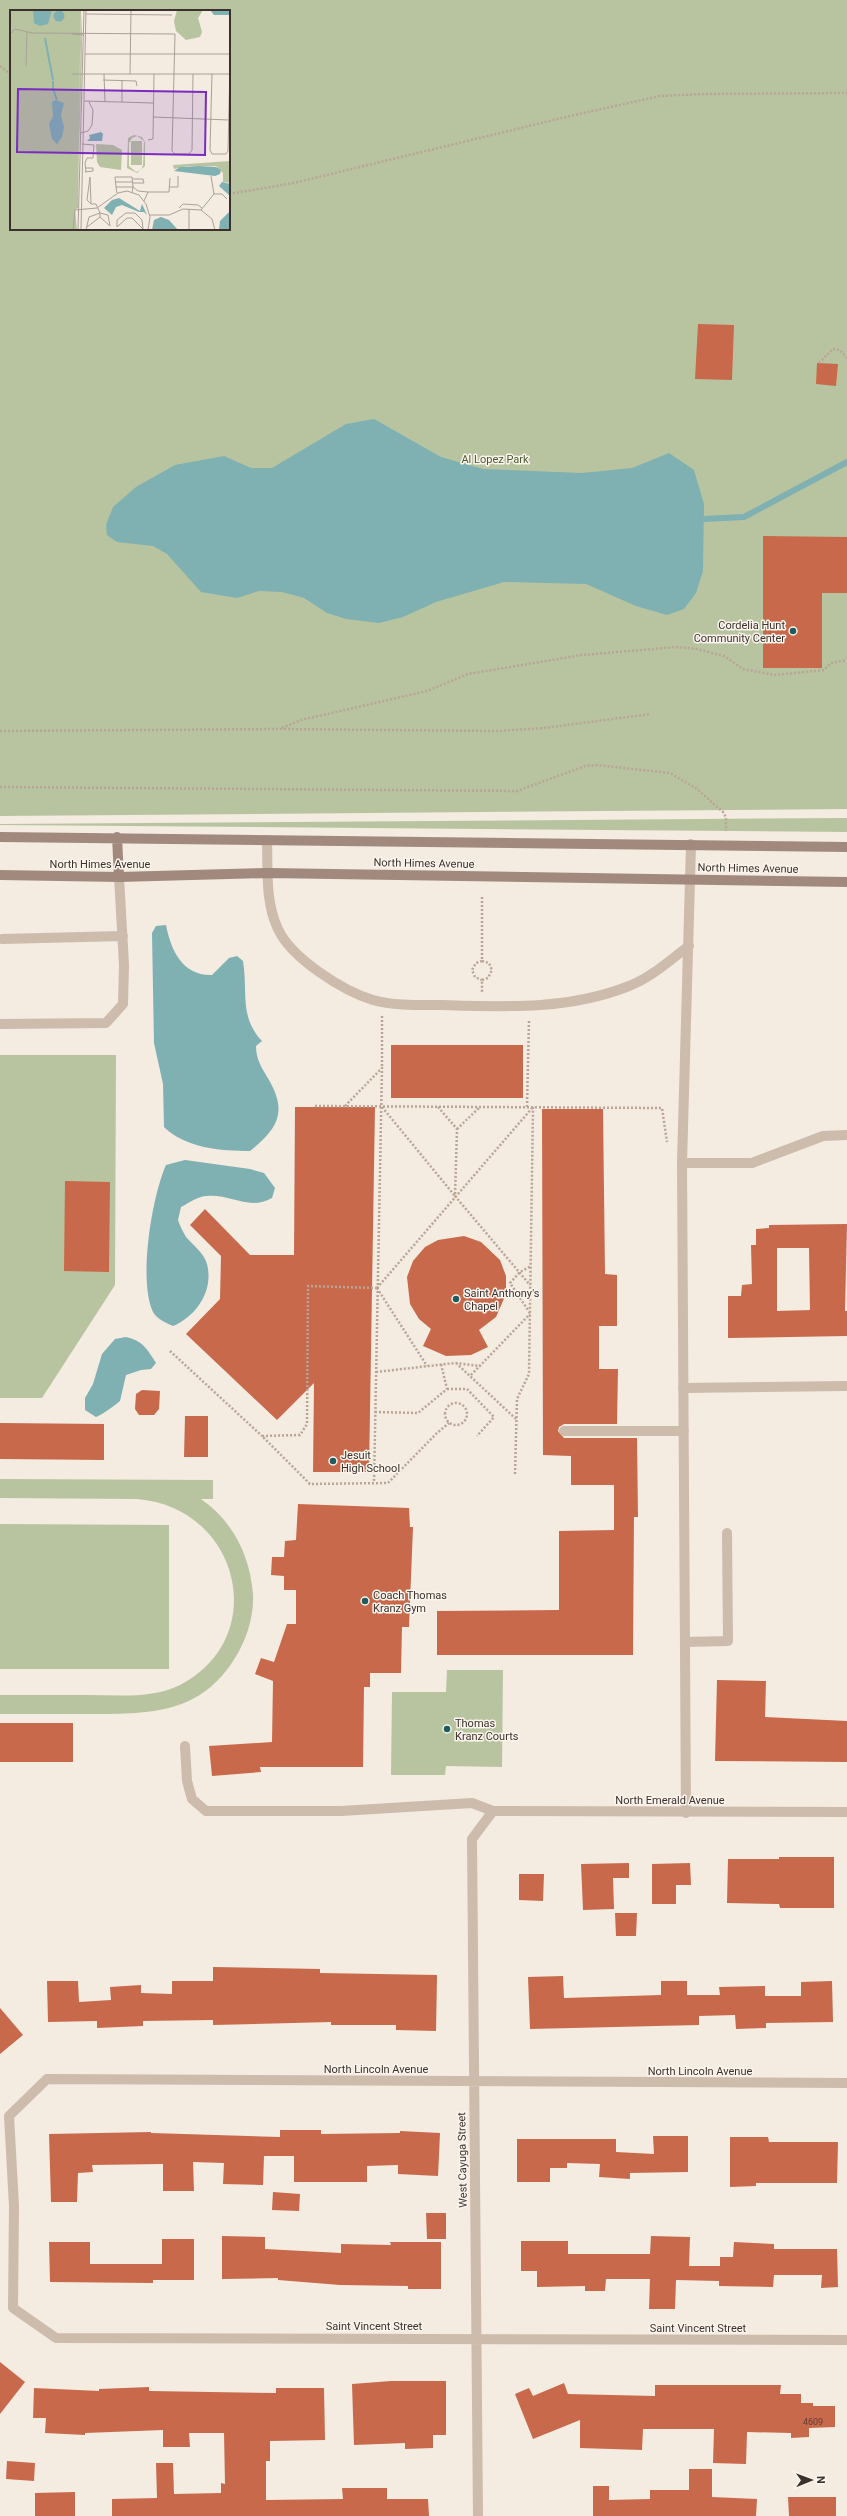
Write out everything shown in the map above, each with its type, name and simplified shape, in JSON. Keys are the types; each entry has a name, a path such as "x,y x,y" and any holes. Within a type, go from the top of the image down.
{"street":[{"name":"North Himes Avenue","path":"0,837 117,837 847,847"},
{"path":"0,1024 106,1023 123,1004 123,936 117,837"},
{"path":"267,840 270,906 278,930 291,949 314,969 373,1000 482,1007 529,1007 572,1002 631,986 689,946"},
{"path":"686,1813 682,1162 691,844"},
{"name":"North Himes Avenue","path":"0,875 119,877 268,873 847,882"},
{"path":"2,939 123,936"},
{"path":"682,1162 752,1163 823,1136 847,1135"},
{"path":"683,1388 847,1386"},
{"path":"564,1431 684,1430"},
{"path":"685,1642 728,1642 727,1533"},
{"path":"185,1746 187,1781 192,1799 206,1811 341,1810 472,1803 493,1811"},
{"name":"North Emerald Avenue","path":"493,1811 686,1813 847,1812"},
{"name":"West Cayuga Street","path":"478,2516 472,1839 493,1811"},
{"name":"North Lincoln Avenue","path":"14,2206 9,2116 47,2079 847,2084"},
{"name":"Saint Vincent Street","path":"14,2206 13,2308 56,2338 847,2340"}],"path":[{"path":"0,66 10,74"},
{"path":"230,194 294,183 570,116 660,96 704,94 847,93"},
{"path":"819,363 833,349 840,350 847,358"},
{"path":"280,729 301,720 427,691 468,674 582,655 676,647 697,649 724,656 744,670 775,675 824,670 831,663 847,660"},
{"path":"0,731 280,729 496,731 544,728 650,714"},
{"path":"0,787 517,791 585,766 596,765 670,773 682,779 723,812 726,817 726,832"},
{"path":"482,897 482,961"},
{"path":"482,961 488,963 492,970 488,978 482,980 477,979 472,972 476,962 482,961"},
{"path":"482,980 482,1007"},
{"path":"374,1483 382,1001"},
{"path":"527,1107 529,1007"},
{"path":"345,1106 382,1068"},
{"path":"315,1106 662,1108"},
{"path":"381,1106 530,1284"},
{"path":"437,1107 457,1129 455,1196"},
{"path":"457,1129 480,1107"},
{"path":"377,1288 533,1107"},
{"path":"515,1474 517,1399 529,1374 533,1107"},
{"path":"530,1313 510,1283 520,1272 531,1266"},
{"path":"262,1436 300,1435 307,1424 308,1286 377,1288"},
{"path":"377,1288 426,1366"},
{"path":"470,1375 530,1313"},
{"path":"170,1352 262,1436 310,1484 388,1483 437,1432 449,1423 459,1425 466,1420 467,1412 462,1405 455,1403 446,1410 445,1417 449,1423"},
{"path":"376,1372 455,1363 480,1366"},
{"path":"455,1363 470,1375 516,1419"},
{"path":"441,1364 447,1389"},
{"path":"375,1412 418,1413 447,1389 466,1389 494,1417 477,1436"}],"green space":[{"name":"Al Lopez Park","path":"0,0 847,0 847,809 0,816"},
{"path":"847,818 847,832 0,825 0,824"},
{"path":"0,1055 116,1055 115,1285 42,1398 0,1398"},
{"path":"0,1479 213,1480 213,1499 201,1499 222,1518 238,1540 248,1566 253,1594 251,1619 243,1643 235,1658 221,1677 206,1691 189,1701 152,1711 110,1714 0,1714 0,1695 135,1695 158,1692 180,1685 209,1664 226,1637 234,1607 231,1577 220,1549 200,1525 172,1507 137,1499 0,1498"},
{"path":"0,1524 169,1525 169,1669 0,1669"},
{"name":"Thomas Kranz Courts","path":"447,1670 503,1670 502,1767 446,1766 445,1775 391,1775 392,1692 446,1692"}],"water":[{"path":"374,419 441,457 483,469 582,473 632,468 669,453 694,470 704,504 703,571 696,593 684,609 667,615 636,606 586,584 504,582 436,602 403,617 379,623 346,619 327,613 304,598 282,592 259,591 237,598 201,592 167,554 153,546 117,542 107,535 106,525 113,507 136,487 175,465 224,456 251,468 272,468 346,424"},
{"path":"166,925 175,953 186,966 193,971 212,975 229,958 237,956 243,961 247,1013 250,1023 262,1041 256,1046 257,1056 275,1092 278,1102 277,1120 273,1128 250,1151 216,1149 193,1144 182,1140 164,1127 163,1084 154,1043 152,933 156,926"},
{"path":"185,1160 250,1169 264,1173 275,1188 272,1198 264,1202 248,1203 224,1197 204,1196 197,1198 181,1207 178,1220 186,1237 206,1260 208,1284 196,1309 181,1322 173,1326 159,1319 153,1312 149,1298 147,1260 156,1197 166,1165"},
{"path":"126,1337 132,1338 140,1343 156,1363 151,1369 141,1370 126,1375 120,1401 96,1417 85,1410 85,1398 93,1384 102,1354 115,1339"}],"building":[{"path":"698,324 734,325 732,380 695,379"},
{"path":"817,363 838,364 836,386 816,384"},
{"name":"Cordelia Hunt Community Center","path":"763,536 847,537 847,593 822,593 822,668 763,668"},
{"path":"391,1045 523,1045 523,1098 391,1098"},
{"path":"295,1107 375,1107 369,1472 313,1472 314,1383 277,1420 186,1334 220,1299 221,1256 190,1225 205,1209 250,1255 294,1255"},
{"path":"542,1109 603,1109 605,1274 617,1275 617,1326 599,1326 599,1369 618,1369 617,1424 564,1424 559,1427 558,1431 564,1438 637,1438 638,1517 634,1517 633,1655 437,1655 437,1611 559,1610 559,1531 614,1530 614,1485 571,1485 571,1456 543,1455"},
{"path":"65,1181 110,1182 109,1272 64,1271"},
{"path":"847,1224 845,1311 847,1311 847,1336 728,1338 728,1296 741,1296 742,1285 752,1284 751,1245 756,1245 756,1229 769,1228 769,1225","holes":["777,1248 809,1248 810,1310 777,1311"]},
{"name":"Saint Anthony's Chapel","path":"464,1236 481,1242 500,1260 506,1276 506,1294 496,1317 479,1330 488,1347 471,1355 446,1356 423,1346 431,1329 419,1319 410,1304 407,1277 413,1261 425,1247 438,1240"},
{"path":"142,1390 160,1391 159,1409 154,1415 139,1415 135,1409 136,1394"},
{"path":"185,1416 208,1416 208,1457 184,1457"},
{"path":"0,1423 104,1424 104,1460 0,1459"},
{"name":"Coach Thomas Kranz Gym","path":"298,1504 409,1508 410,1527 413,1527 409,1627 402,1627 401,1673 370,1673 370,1687 364,1687 363,1767 260,1767 261,1772 212,1776 209,1746 272,1742 273,1681 255,1674 261,1658 274,1662 287,1624 296,1624 296,1590 284,1590 284,1576 271,1575 272,1557 284,1557 285,1541 296,1540"},
{"path":"717,1680 766,1681 765,1717 847,1721 847,1762 715,1761"},
{"path":"0,1723 73,1723 73,1762 0,1762"},
{"path":"779,1857 834,1857 834,1908 780,1908 779,1904 727,1903 728,1859 779,1859"},
{"path":"629,1863 629,1878 613,1878 614,1909 583,1910 581,1864"},
{"path":"690,1863 691,1885 676,1885 676,1904 652,1904 652,1864"},
{"path":"519,1874 544,1874 543,1901 519,1900"},
{"path":"615,1913 637,1913 636,1936 616,1936"},
{"path":"213,1967 320,1969 320,1973 437,1975 436,2031 396,2030 396,2025 331,2025 331,2022 213,2025 213,2020 143,2021 143,2026 97,2028 97,2021 48,2022 47,1981 78,1981 79,2002 111,2000 110,1987 141,1985 141,1993 172,1994 172,1981 213,1981"},
{"path":"563,1976 564,1998 661,1995 661,1981 687,1981 687,1995 720,1995 719,1987 765,1986 765,1996 801,1996 801,1982 832,1981 833,2022 766,2023 766,2028 736,2029 735,2015 699,2016 699,2025 530,2029 528,1977"},
{"path":"0,2008 23,2035 0,2054"},
{"path":"280,2130 321,2130 321,2134 400,2133 400,2131 440,2133 438,2176 398,2174 398,2165 367,2166 367,2182 294,2182 294,2156 264,2156 263,2185 223,2184 224,2163 193,2162 194,2191 163,2191 163,2164 92,2165 93,2172 78,2173 77,2202 51,2202 49,2134 151,2132 280,2137"},
{"path":"653,2136 688,2136 688,2172 630,2173 630,2179 599,2177 600,2164 567,2163 567,2168 550,2168 550,2182 517,2182 517,2139 616,2139 616,2152 654,2154"},
{"path":"730,2137 768,2137 769,2142 838,2142 837,2183 756,2183 756,2186 730,2187"},
{"path":"273,2192 300,2194 299,2211 272,2210"},
{"path":"426,2213 446,2213 446,2239 427,2239"},
{"path":"222,2236 265,2237 265,2249 341,2253 341,2244 391,2245 390,2242 441,2242 441,2289 408,2289 408,2286 340,2285 278,2280 278,2278 222,2279"},
{"path":"651,2236 690,2237 689,2266 720,2266 720,2257 733,2257 734,2242 774,2244 774,2249 837,2249 838,2287 821,2288 822,2275 774,2275 773,2287 719,2286 719,2281 676,2280 675,2309 649,2309 650,2279 606,2279 605,2291 585,2291 585,2286 537,2287 537,2271 521,2271 521,2241 568,2241 568,2254 650,2254"},
{"path":"162,2239 194,2239 194,2280 153,2280 153,2283 50,2282 49,2242 90,2242 90,2264 162,2264"},
{"path":"0,2362 25,2382 0,2414"},
{"path":"391,2381 446,2381 446,2435 433,2435 433,2448 405,2449 405,2443 354,2445 352,2384"},
{"path":"564,2383 568,2394 655,2396 655,2385 781,2385 780,2394 801,2394 801,2403 813,2403 813,2406 835,2406 835,2427 809,2428 809,2437 791,2438 791,2433 747,2432 746,2464 713,2463 714,2429 643,2429 642,2450 580,2448 580,2420 533,2439 515,2394 529,2388 533,2396"},
{"path":"149,2387 149,2391 276,2393 276,2388 324,2388 325,2440 270,2441 270,2461 266,2461 266,2500 343,2499 342,2488 387,2488 387,2499 428,2499 429,2516 112,2516 112,2499 157,2498 156,2463 173,2463 174,2494 221,2493 221,2483 225,2484 224,2433 189,2433 190,2447 163,2447 163,2430 85,2433 85,2435 45,2433 46,2418 33,2418 34,2388 99,2391 99,2389"},
{"path":"7,2461 35,2463 34,2481 6,2479"},
{"path":"689,2469 712,2469 712,2497 757,2499 756,2516 593,2516 593,2486 609,2486 609,2500 650,2499 650,2490 689,2490"},
{"path":"75,2492 75,2516 35,2516 35,2493"},
{"path":"788,2497 836,2497 836,2516 789,2516"}],"waterway":[{"path":"703,519 744,517 847,462"}],"place":[{"name":"Cordelia Hunt Community Center","path":"793,631"},
{"name":"Saint Anthony's Chapel","path":"456,1299"},
{"name":"Jesuit High School","path":"333,1461"},
{"name":"Coach Thomas Kranz Gym","path":"365,1601"},
{"name":"Thomas Kranz Courts","path":"447,1729"}]}
